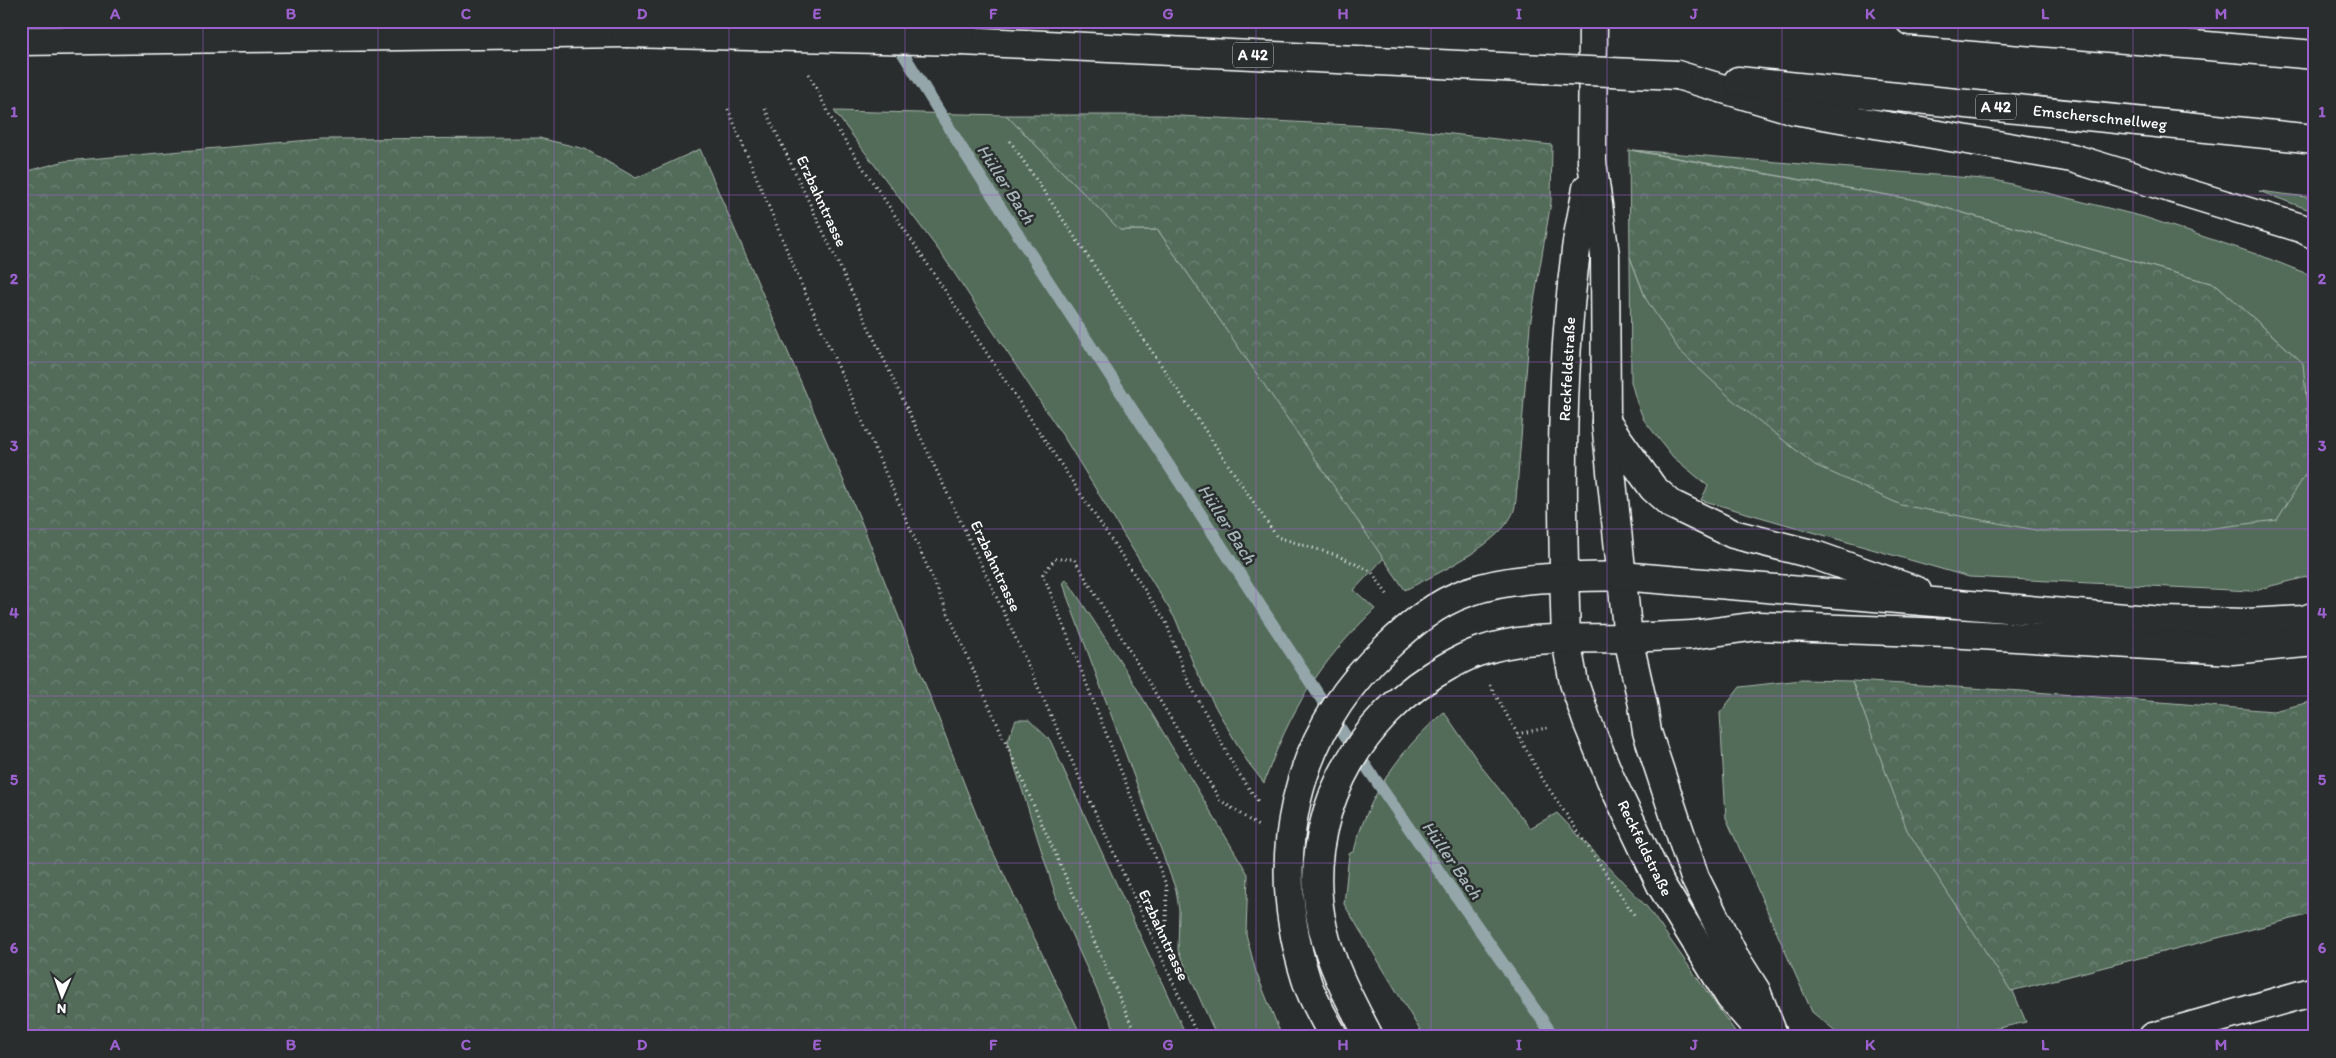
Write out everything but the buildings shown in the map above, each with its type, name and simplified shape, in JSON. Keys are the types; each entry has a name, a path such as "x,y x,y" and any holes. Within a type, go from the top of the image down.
{"main road":[{"name":"Reckfeldstraße","path":"1593,21 1592,162 1604,255 1606,422 1628,638 1647,732 1695,878 1734,956 1756,991 1774,1037"},
{"path":"1910,21 2005,25 2315,55"},
{"name":"A 42","path":"21,41 626,32 962,41 1677,75"},
{"path":"1677,75 1794,110 2072,158 2301,228 2315,235"},
{"name":"Emscherschnellweg","path":"1677,75 2315,139"},
{"name":"Reckfeldstraße","path":"1592,162 1575,258 1564,391 1562,494 1566,640 1574,683 1611,780 1661,885 1730,997 1765,1037"},
{"path":"1606,422 1653,488 1671,504 1733,534 1812,554 1954,604"},
{"path":"1334,1037 1306,980 1293,925 1288,878 1289,847 1292,816 1299,784 1323,730 1345,694 1373,660 1410,626 1434,608 1467,592 1508,581 1621,576 2162,621 2246,623 2304,620 2315,616"},
{"path":"1369,1037 1337,974 1323,928 1318,887 1321,838 1325,820 1342,773 1362,741 1399,699 1427,677 1481,650 1520,642 1692,635 1758,626 1948,633 2232,650 2315,642"},
{"path":"2153,1037 2315,991"}],"path":[{"path":"808,73 834,124 1166,622 1186,677 1235,768"},
{"path":"728,109 799,279 1136,1037"},
{"name":"Erzbahntrasse","path":"765,109 1006,617 1198,1037"},
{"path":"1010,141 1277,537 1336,554 1371,572"},
{"path":"1150,933 1166,921 1167,887 1043,574 1055,559 1074,559 1220,800 1289,847"},
{"path":"1488,682 1545,783 1639,922"},
{"path":"1518,734 1552,727"}],"green space":[{"path":"834,111 1006,115 1120,230 1158,230 1384,558 1354,590 1375,609 1338,649 1308,689 1284,733 1264,783 1247,761 1217,710 1195,668 1176,620 1065,439 943,256"},
{"path":"1006,115 1161,115 1388,127 1552,145 1551,202 1530,325 1516,502 1513,512 1504,527 1493,538 1464,558 1405,590 1158,230 1120,230"},
{"path":"539,138 585,149 636,178 700,149 861,521 982,829 1082,1037 21,1037 21,173 65,161 322,139"},
{"path":"1629,150 1921,201 2217,285 2303,363 2312,464 2277,520 2198,530 2041,531 1901,505 1815,465 1735,402 1679,350 1646,299 1630,257"},
{"path":"1633,150 1995,180 2144,217 2262,256 2315,277 2315,575 2251,591 1969,577 1701,500 1708,486 1673,457 1644,420 1637,403 1631,382 1630,257 1646,299 2303,363 2217,285 1921,201"},
{"path":"2259,191 2315,198 2315,212"},
{"path":"1067,580 1124,667 1248,874 1246,934 1256,972 1282,1037 1217,1037 1178,950 1179,910 1176,890 1067,596 1063,582"},
{"path":"1801,680 1852,681 1909,832 2013,991 2026,1022 1958,1037 1843,1037 1812,1012 1726,818 1720,713 1740,687"},
{"path":"1852,681 2022,691 2273,711 2315,701 2315,913 2011,991 1907,830"},
{"path":"1444,712 1484,770 1530,828 1557,813 1647,907 1739,1037 1424,1037 1344,904 1349,854 1354,851 1360,830 1377,792 1400,757 1428,726"},
{"path":"1016,720 1029,720 1050,740 1187,1037 1118,1037 1060,909 1007,742"}],"waterway":[{"name":"Hüller Bach","path":"883,21 966,155 1352,746 1554,1037"}]}
